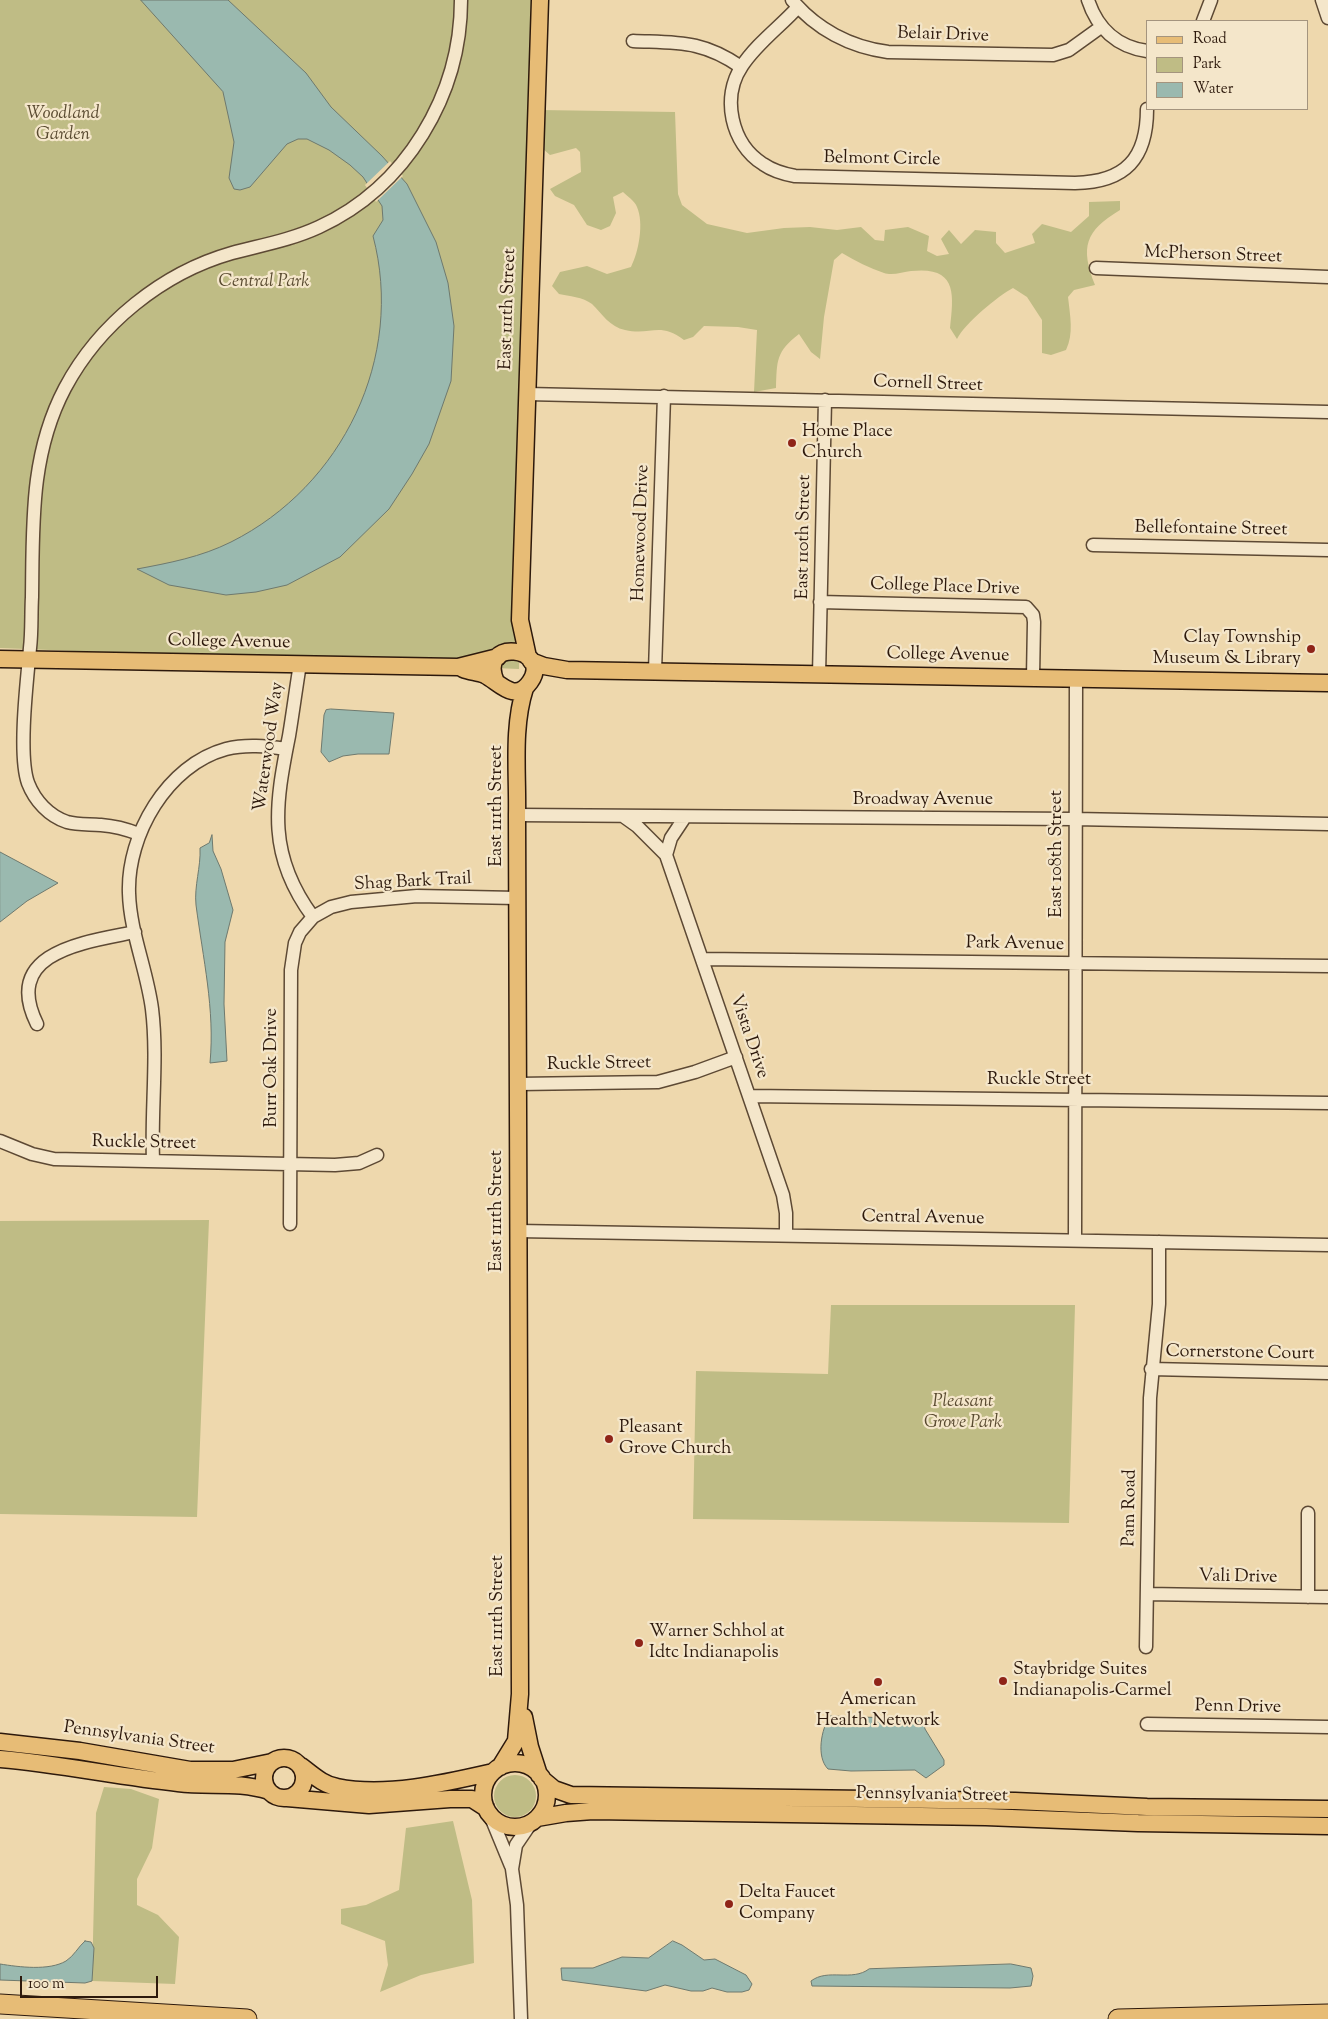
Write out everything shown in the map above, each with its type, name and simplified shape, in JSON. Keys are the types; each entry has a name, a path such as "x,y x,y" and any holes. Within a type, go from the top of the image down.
{"highway":[{"path":"0,2004 247,2019"},
{"path":"1118,2019 1328,2014"}],"main road":[{"name":"East 111th Street","path":"529,659 520,620 540,0"},
{"name":"East 111th Street","path":"501,655 515,637 520,620"},
{"path":"516,651 529,659 534,672 527,686 512,692 498,685 493,669 501,655 516,651"},
{"name":"College Avenue","path":"458,667 501,655"},
{"name":"College Avenue","path":"529,659 544,666 567,670 1328,683"},
{"name":"College Avenue","path":"0,660 458,667 479,673 498,685"},
{"name":"College Avenue","path":"527,686 545,676 567,670"},
{"name":"East 111th Street","path":"498,685 507,698 518,727"},
{"name":"East 111th Street","path":"496,1770 516,1741 520,1694 517,815 518,727 520,705 527,686"},
{"name":"East 111th Street","path":"520,1694 528,1739 541,1777"},
{"name":"Pennsylvania Street","path":"0,1742 80,1751 190,1770 233,1770 272,1762"},
{"path":"287,1758 294,1760 324,1783 336,1787 351,1788 388,1789 419,1786 496,1770 510,1764 521,1764 531,1768 541,1777 546,1800 534,1820 523,1826 505,1826 472,1799 369,1805 277,1797 269,1791 264,1783 265,1770 272,1762 287,1758"},
{"name":"Pennsylvania Street","path":"0,1759 71,1766 191,1785 249,1785 269,1791"},
{"path":"287,1798 296,1794 304,1783 304,1776 300,1766"},
{"path":"488,1812 484,1789 496,1770"},
{"name":"Pennsylvania Street","path":"541,1777 554,1789 572,1795 1005,1801 1155,1807 1328,1810"},
{"name":"Pennsylvania Street","path":"534,1820 566,1813 593,1811 986,1816 1164,1824 1328,1826"}],"street":[{"path":"139,834 122,828 67,822 52,814 36,798 28,783 24,765 26,686 31,640 33,512 37,472 52,416 69,381 86,356 109,328 133,306 182,273 226,255 301,235 350,209 379,186 408,155 435,112 450,77 458,38 461,0"},
{"path":"1088,0 1101,28 1120,43 1146,51"},
{"path":"1203,20 1211,0"},
{"path":"1322,0 1328,18"},
{"name":"Belair Drive","path":"795,4 816,24 845,40 888,52 1053,55 1070,50 1101,28"},
{"name":"Belmont Circle","path":"795,4 741,67 734,81 731,104 737,133 744,147 756,159 781,173 795,176 1075,183 1104,180 1127,167 1138,155 1147,131 1148,110"},
{"path":"633,42 695,44 722,54 741,67"},
{"name":"McPherson Street","path":"1096,268 1328,277"},
{"name":"Cornell Street","path":"526,394 1328,412"},
{"name":"Homewood Drive","path":"655,671 664,396"},
{"name":"East 110th Street","path":"819,675 825,400"},
{"name":"Bellefontaine Street","path":"1093,545 1328,550"},
{"name":"College Place Drive","path":"820,602 1026,607 1031,612 1034,622 1033,677"},
{"name":"Waterwood Way","path":"300,664 277,802 278,834 285,865 298,895 313,917"},
{"name":"East 108th Street","path":"1075,1239 1076,679"},
{"path":"153,1160 153,1022 135,932 128,883 130,866 139,834 147,817 174,781 191,765 202,758 235,747 267,746 286,749"},
{"name":"Broadway Avenue","path":"517,815 1075,819 1328,824"},
{"name":"Vista Drive","path":"623,816 637,826 666,854 785,1203 786,1234"},
{"path":"666,854 671,838 685,816"},
{"name":"Shag Bark Trail","path":"313,917 331,907 351,902 450,895 518,898"},
{"name":"Burr Oak Drive","path":"290,1224 292,957 300,932 313,917"},
{"path":"37,1024 32,1012 29,991 34,974 44,961 68,947 135,932"},
{"name":"Park Avenue","path":"702,959 1328,966"},
{"name":"Ruckle Street","path":"518,1084 658,1082 695,1072 736,1057"},
{"name":"Ruckle Street","path":"750,1096 1328,1103"},
{"name":"Ruckle Street","path":"0,1141 32,1154 54,1159 349,1165 377,1155"},
{"name":"Central Avenue","path":"518,1231 786,1234 1328,1245"},
{"name":"Pam Road","path":"1146,1647 1152,1369 1159,1304 1159,1242"},
{"name":"Cornerstone Court","path":"1152,1369 1328,1373"},
{"path":"1308,1513 1308,1597"},
{"name":"Vali Drive","path":"1147,1594 1328,1597"},
{"name":"Penn Drive","path":"1147,1724 1328,1727"},
{"path":"488,1812 512,1868 517,1905 521,2014"},
{"path":"512,1868 516,1845 534,1820"}],"green space":[{"name":"Central Park","path":"0,0 534,0 519,669 0,648"},
{"path":"539,110 675,112 678,194 682,205 707,224 747,233 784,228 810,227 837,230 861,227 875,240 884,241 885,230 908,227 929,236 927,251 937,256 949,254 941,239 949,230 961,244 975,230 996,232 996,243 1005,253 1035,243 1032,234 1042,224 1071,232 1089,216 1089,202 1120,201 1120,210 1099,225 1089,241 1087,250 1088,260 1095,285 1074,290 1068,297 1071,331 1066,350 1051,355 1042,353 1042,320 1027,297 1013,288 982,310 967,325 957,339 950,328 952,293 945,278 937,273 926,271 887,274 842,253 834,260 824,317 820,359 811,352 799,334 791,340 779,357 776,388 754,392 757,330 738,327 704,326 693,337 684,340 668,331 625,330 611,323 592,304 576,297 559,294 552,286 560,272 587,266 607,274 631,267 638,245 640,221 636,205 623,192 613,197 616,213 610,226 601,230 587,225 574,205 555,196 550,189 581,172 580,152 576,148 550,155 543,149"},
{"path":"209,1220 197,1517 0,1514 0,1221"},
{"name":"Pleasant Grove Park","path":"831,1305 1075,1305 1069,1523 693,1519 696,1371 828,1374"},
{"path":"515,1775 530,1781 536,1796 530,1811 515,1817 500,1811 494,1796 500,1781"},
{"path":"104,1787 131,1789 159,1799 152,1848 137,1879 137,1905 158,1915 179,1937 175,1984 92,1981 96,1813"},
{"path":"453,1821 472,1900 474,1963 421,1975 380,1992 388,1965 385,1941 341,1924 341,1909 366,1905 399,1890 406,1828"}],"water":[{"path":"141,0 228,0 306,73 331,107 382,156 407,184 436,242 448,283 454,326 451,381 429,444 412,474 389,509 340,557 287,585 256,592 226,595 169,585 137,569 197,556 231,542 271,518 305,488 334,452 356,413 372,371 380,327 381,282 373,236 383,220 382,206 363,177 350,165 329,150 307,139 298,139 287,144 250,187 240,190 234,189 229,178 234,142 223,92"},
{"path":"326,710 394,713 389,754 343,756 329,762 321,752 324,715"},
{"path":"212,835 213,851 221,869 233,910 225,942 224,1004 227,1061 210,1063 210,1004 196,898 200,848 209,843"},
{"path":"0,852 58,883 27,901 0,922"},
{"path":"830,1716 923,1719 925,1729 944,1760 944,1765 926,1778 915,1770 851,1771 828,1769 822,1757 821,1743 824,1728"},
{"path":"85,1941 91,1942 94,1948 92,1981 85,1983 0,1980 0,1964 43,1967 59,1964 69,1959"},
{"path":"673,1941 704,1960 715,1959 746,1975 752,1984 749,1990 727,1992 712,1988 703,1991 691,1991 665,1985 646,1991 562,1980 561,1968 593,1968 622,1957 648,1958"},
{"path":"1011,1964 1031,1968 1033,1976 1031,1986 1010,1988 812,1986 811,1981 825,1975 855,1975 869,1969"}],"pier":[{"path":"390,161 403,176 376,202 365,185"}],"place":[{"name":"Home Place Church","path":"792,443"},
{"name":"Clay Township Museum & Library","path":"1311,649"},
{"name":"Pleasant Grove Church","path":"609,1439"},
{"name":"Warner Schhol at Idtc Indianapolis","path":"639,1643"},
{"name":"Staybridge Suites Indianapolis-Carmel","path":"1003,1681"},
{"name":"American Health Network","path":"878,1682"},
{"name":"Delta Faucet Company","path":"729,1904"}],"park label":[{"name":"Woodland Garden","path":"63,125"}]}
